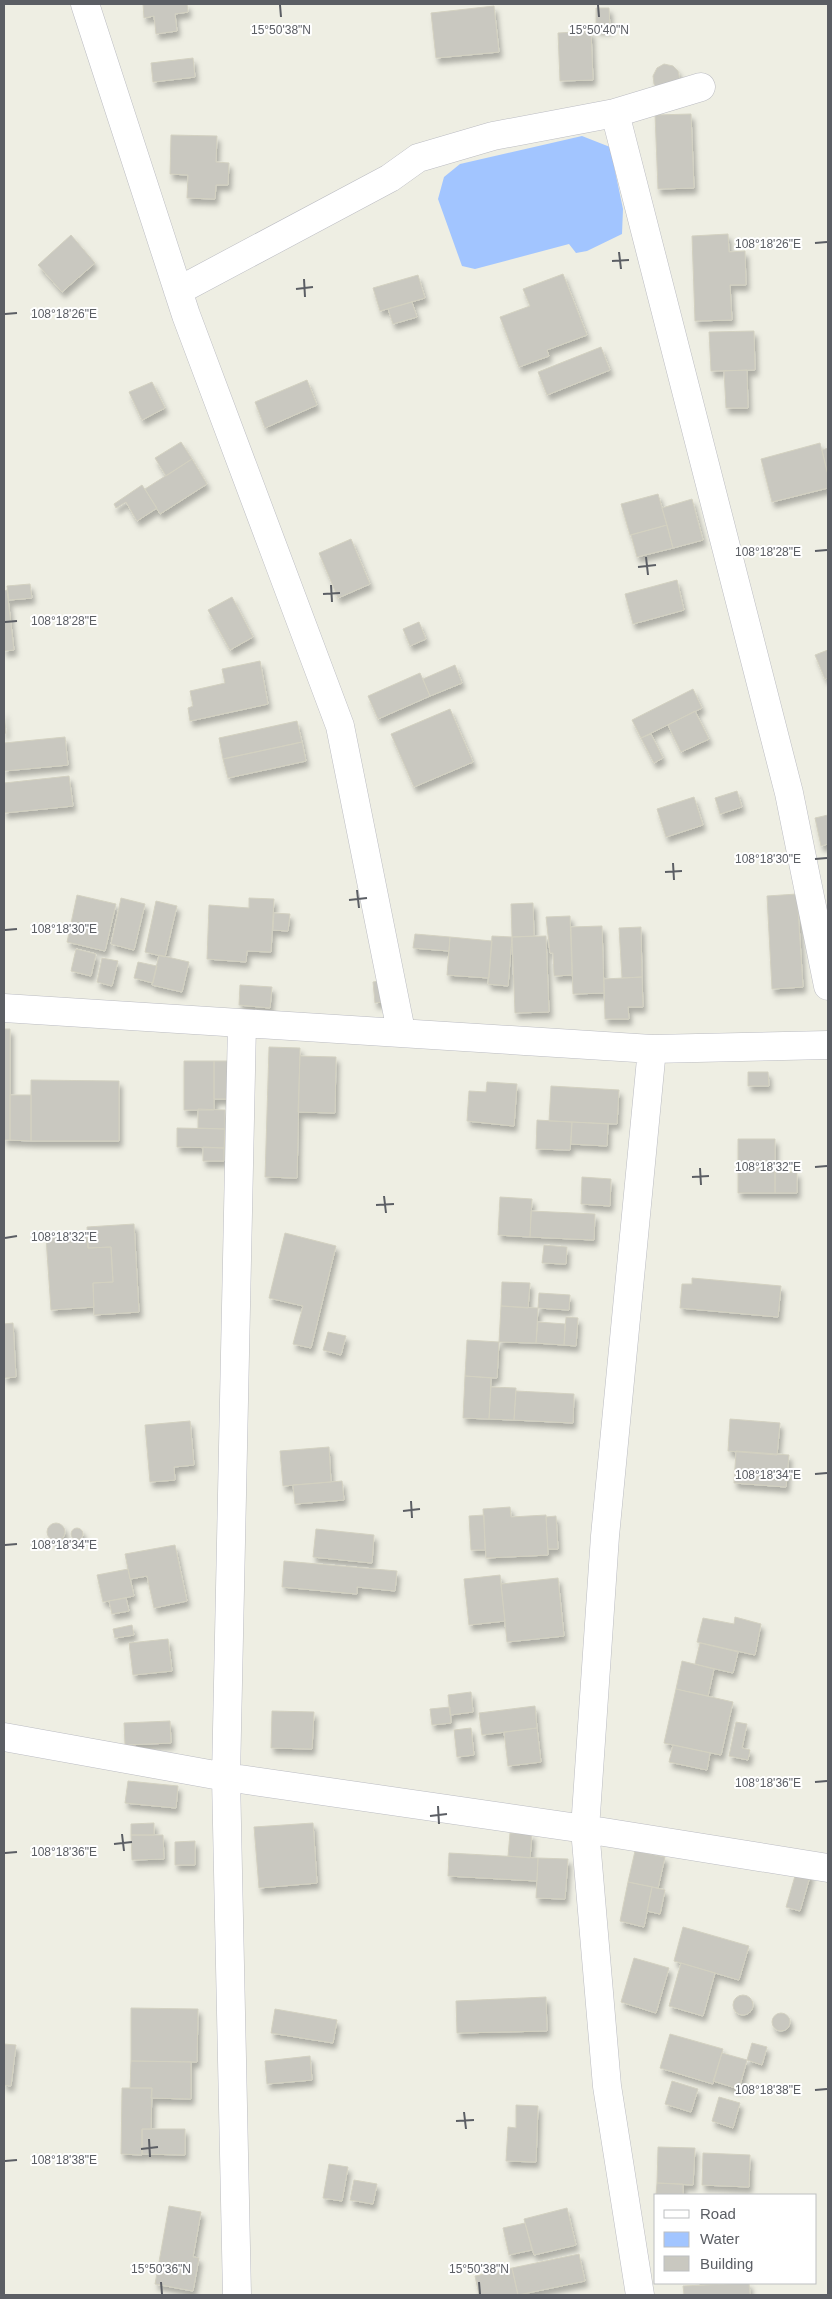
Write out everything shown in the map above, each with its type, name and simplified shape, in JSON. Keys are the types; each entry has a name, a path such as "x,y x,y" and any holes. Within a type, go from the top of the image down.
{"street":[{"path":"85,4 178,291 340,726 401,1031"},
{"path":"178,291 390,178 418,158 494,136 614,113 701,87"},
{"path":"614,113 789,793 828,986"},
{"path":"4,1008 242,1024 401,1031 652,1049 828,1045"},
{"path":"237,2295 226,1777 242,1024"},
{"path":"640,2295 607,2086 585,1829 604,1536 652,1049"},
{"path":"4,1737 226,1777 585,1829 828,1868"}],"water":[{"path":"582,136 610,147 623,209 622,234 587,251 576,253 569,244 475,269 462,266 438,199 444,177 460,164"}],"building":[{"path":"143,4 187,4 188,12 175,14 177,31 156,34 154,16 144,18"},
{"path":"494,6 499,52 436,58 431,13"},
{"path":"596,8 609,8 610,29 596,29"},
{"path":"591,31 593,80 560,81 558,33"},
{"path":"193,58 195,77 153,82 151,63"},
{"path":"664,64 673,66 678,71 680,80 660,90 654,84 653,76 657,68"},
{"path":"691,114 694,188 658,189 655,115"},
{"path":"171,135 217,136 216,162 229,163 228,185 216,185 215,199 187,198 188,175 170,174"},
{"path":"728,234 729,252 745,251 746,285 730,285 732,320 695,321 692,236"},
{"path":"71,235 95,263 62,292 38,265"},
{"path":"563,274 587,335 547,350 549,356 519,367 500,317 530,306 523,289"},
{"path":"418,275 425,298 380,311 373,288"},
{"path":"412,302 417,317 393,324 388,309"},
{"path":"754,331 755,370 711,371 709,332"},
{"path":"601,347 610,370 547,395 538,372"},
{"path":"747,370 748,408 726,408 724,371"},
{"path":"307,380 317,405 265,428 255,402"},
{"path":"152,382 165,408 142,420 129,392"},
{"path":"181,442 192,459 166,476 155,458"},
{"path":"820,443 828,475 828,488 772,502 761,459"},
{"path":"828,448 828,475 822,450"},
{"path":"192,459 207,484 160,514 145,489"},
{"path":"142,485 157,508 137,521 126,502 116,508 114,504"},
{"path":"658,494 667,525 630,535 621,504"},
{"path":"692,499 703,540 673,548 662,508"},
{"path":"667,525 673,548 637,557 631,535"},
{"path":"351,539 370,584 338,598 319,553"},
{"path":"677,580 684,610 633,624 625,594"},
{"path":"30,584 32,598 9,600 7,586"},
{"path":"7,590 14,650 4,651 4,591"},
{"path":"232,597 253,637 230,650 208,610"},
{"path":"419,622 426,639 410,646 403,629"},
{"path":"828,650 828,678 825,679 815,655"},
{"path":"260,661 268,704 190,721 188,708 193,706 190,691 225,683 222,669"},
{"path":"455,665 462,683 430,696 423,679"},
{"path":"420,673 430,696 378,719 368,696"},
{"path":"693,689 702,708 641,738 632,720"},
{"path":"450,709 473,762 414,787 391,734"},
{"path":"4,711 6,733 4,734"},
{"path":"695,711 709,739 681,752 668,725"},
{"path":"297,721 302,742 223,759 219,738"},
{"path":"651,734 663,758 654,763 641,738"},
{"path":"65,737 68,765 4,771 4,743"},
{"path":"302,742 306,761 228,778 223,759"},
{"path":"69,776 73,806 4,813 4,783"},
{"path":"737,791 742,807 720,814 715,798"},
{"path":"694,797 703,825 666,837 657,809"},
{"path":"828,815 828,844 821,846 815,818"},
{"path":"797,894 803,987 772,989 767,896"},
{"path":"77,895 116,904 105,951 67,942"},
{"path":"121,898 145,904 134,950 111,944"},
{"path":"249,898 274,899 271,952 247,951 246,962 207,959 209,905 249,908"},
{"path":"156,901 177,906 165,957 145,952"},
{"path":"533,903 534,936 512,937 511,904"},
{"path":"274,913 290,914 288,931 273,930"},
{"path":"570,916 572,975 554,976 553,953 550,953 546,917"},
{"path":"602,926 604,993 573,994 571,927"},
{"path":"641,927 642,977 622,978 619,928"},
{"path":"415,934 450,937 449,951 413,948"},
{"path":"492,936 512,937 508,986 488,984"},
{"path":"546,936 549,1012 515,1013 512,937"},
{"path":"450,937 492,941 489,978 447,975"},
{"path":"76,949 96,954 91,976 71,971"},
{"path":"159,955 189,962 182,992 152,985"},
{"path":"102,958 118,961 112,986 97,982"},
{"path":"138,962 157,966 153,983 134,978"},
{"path":"642,977 643,1007 628,1007 629,1019 605,1019 604,979"},
{"path":"386,980 388,1001 375,1003 373,982"},
{"path":"240,985 272,987 270,1008 239,1005"},
{"path":"4,1029 10,1029 10,1140 4,1140"},
{"path":"269,1047 300,1048 297,1178 265,1177"},
{"path":"300,1056 336,1057 335,1113 298,1112"},
{"path":"184,1061 214,1061 214,1110 184,1110"},
{"path":"214,1061 229,1061 229,1099 214,1099"},
{"path":"748,1072 768,1072 769,1086 748,1086"},
{"path":"31,1080 119,1081 119,1141 31,1141"},
{"path":"487,1082 517,1084 514,1126 467,1121 469,1091 486,1092"},
{"path":"551,1086 619,1090 617,1124 549,1121"},
{"path":"10,1095 31,1095 31,1141 10,1140"},
{"path":"198,1109 225,1110 225,1129 198,1128"},
{"path":"537,1120 572,1122 570,1150 536,1149"},
{"path":"572,1122 608,1124 607,1146 571,1144"},
{"path":"177,1128 225,1129 224,1148 177,1147"},
{"path":"738,1139 775,1139 775,1193 738,1193"},
{"path":"203,1147 224,1148 224,1161 203,1161"},
{"path":"775,1172 797,1172 797,1193 775,1193"},
{"path":"582,1177 611,1179 610,1206 581,1204"},
{"path":"500,1197 532,1199 530,1237 498,1235"},
{"path":"531,1211 595,1214 594,1240 530,1237"},
{"path":"134,1224 139,1312 94,1315 93,1283 113,1282 111,1247 88,1248 87,1227"},
{"path":"285,1233 336,1246 311,1348 293,1344 303,1306 269,1298"},
{"path":"88,1235 88,1248 111,1247 113,1282 93,1283 94,1307 51,1310 46,1238"},
{"path":"544,1245 567,1247 566,1264 542,1263"},
{"path":"692,1278 781,1286 778,1317 680,1308 682,1284 692,1284"},
{"path":"502,1282 530,1283 528,1308 501,1306"},
{"path":"539,1293 570,1295 569,1310 538,1308"},
{"path":"501,1306 538,1308 536,1343 499,1342"},
{"path":"566,1317 578,1318 576,1346 564,1345"},
{"path":"538,1322 565,1324 564,1345 536,1343"},
{"path":"13,1323 16,1377 4,1378 4,1324"},
{"path":"328,1332 346,1336 341,1355 323,1350"},
{"path":"467,1340 499,1342 497,1378 465,1376"},
{"path":"465,1376 491,1378 489,1419 463,1418"},
{"path":"491,1387 516,1388 514,1420 489,1419"},
{"path":"516,1391 574,1394 573,1423 514,1420"},
{"path":"730,1419 780,1423 777,1455 728,1451"},
{"path":"190,1421 194,1465 174,1467 175,1480 150,1482 145,1425"},
{"path":"329,1447 331,1482 283,1486 280,1451"},
{"path":"736,1451 789,1455 786,1487 734,1483"},
{"path":"342,1481 344,1500 295,1504 293,1485"},
{"path":"510,1507 511,1517 546,1515 548,1555 486,1558 483,1509"},
{"path":"484,1515 485,1550 471,1550 469,1516"},
{"path":"556,1516 558,1549 548,1549 546,1517"},
{"path":"56,1523 62,1526 65,1532 62,1538 56,1541 50,1538 47,1532 50,1526"},
{"path":"75,1528 79,1528 83,1534 79,1540 75,1540 71,1536 71,1532"},
{"path":"316,1529 374,1535 372,1563 313,1557"},
{"path":"175,1545 187,1601 154,1608 147,1576 130,1579 125,1554"},
{"path":"284,1561 397,1571 395,1591 357,1587 357,1594 282,1587"},
{"path":"128,1569 134,1596 103,1602 97,1575"},
{"path":"500,1575 505,1621 469,1625 464,1579"},
{"path":"558,1578 564,1636 507,1642 501,1584"},
{"path":"126,1598 129,1611 112,1614 109,1601"},
{"path":"735,1617 761,1624 755,1655 697,1642 703,1618 734,1624"},
{"path":"132,1625 134,1635 115,1638 113,1629"},
{"path":"168,1639 172,1671 133,1675 129,1643"},
{"path":"700,1643 738,1652 733,1673 695,1664"},
{"path":"682,1661 714,1669 708,1696 676,1689"},
{"path":"676,1689 733,1702 721,1755 664,1743"},
{"path":"471,1692 473,1712 450,1715 448,1695"},
{"path":"535,1706 537,1728 482,1735 479,1713"},
{"path":"450,1707 451,1723 432,1725 430,1709"},
{"path":"272,1711 314,1712 312,1749 271,1748"},
{"path":"170,1721 171,1743 125,1745 124,1723"},
{"path":"736,1722 747,1724 742,1748 750,1750 748,1760 729,1756"},
{"path":"471,1728 474,1755 457,1757 454,1730"},
{"path":"537,1728 541,1762 508,1766 504,1732"},
{"path":"673,1745 710,1753 707,1770 669,1762"},
{"path":"128,1781 178,1786 176,1808 125,1803"},
{"path":"154,1823 154,1835 131,1835 131,1824"},
{"path":"313,1823 317,1883 259,1888 254,1827"},
{"path":"510,1833 532,1834 530,1858 508,1856"},
{"path":"131,1835 163,1835 164,1859 132,1860"},
{"path":"195,1841 195,1865 175,1865 175,1842"},
{"path":"635,1851 665,1857 658,1888 628,1882"},
{"path":"449,1853 538,1858 537,1881 448,1876"},
{"path":"538,1858 568,1859 565,1899 536,1898"},
{"path":"797,1869 811,1873 800,1911 786,1907"},
{"path":"628,1882 652,1887 644,1927 620,1921"},
{"path":"652,1887 665,1890 660,1914 647,1911"},
{"path":"683,1927 749,1946 739,1980 674,1961"},
{"path":"634,1958 669,1968 656,2013 621,2002"},
{"path":"681,1963 715,1973 703,2016 669,2006"},
{"path":"743,1995 750,1998 753,2005 750,2012 743,2015 736,2012 733,2005 736,1998"},
{"path":"546,1997 547,2031 457,2033 456,2001"},
{"path":"131,2008 198,2009 197,2062 131,2061"},
{"path":"275,2009 337,2020 333,2043 271,2033"},
{"path":"777,2013 785,2013 790,2018 788,2029 777,2031 772,2026 772,2018"},
{"path":"670,2034 723,2049 713,2084 660,2068"},
{"path":"752,2043 767,2047 762,2065 747,2060"},
{"path":"4,2044 16,2045 11,2086 4,2085"},
{"path":"722,2053 747,2060 739,2089 713,2081"},
{"path":"310,2056 312,2080 267,2084 265,2061"},
{"path":"131,2061 191,2062 191,2099 151,2098 152,2088 130,2088"},
{"path":"672,2081 698,2089 691,2112 665,2104"},
{"path":"122,2088 152,2088 151,2129 142,2129 142,2155 121,2154"},
{"path":"719,2097 740,2103 733,2128 712,2121"},
{"path":"516,2105 538,2106 536,2162 506,2161 508,2127 516,2128"},
{"path":"142,2129 185,2129 185,2155 142,2154"},
{"path":"658,2147 695,2148 693,2185 657,2183"},
{"path":"703,2153 750,2155 749,2187 702,2185"},
{"path":"329,2164 348,2167 342,2201 323,2198"},
{"path":"354,2180 377,2184 373,2204 350,2200"},
{"path":"657,2183 683,2184 683,2194 656,2194"},
{"path":"169,2206 201,2212 193,2257 199,2258 193,2291 155,2284"},
{"path":"567,2208 576,2245 534,2255 524,2219"},
{"path":"525,2223 532,2250 509,2255 503,2228"},
{"path":"579,2254 585,2281 518,2295 512,2268"},
{"path":"512,2268 518,2295 479,2295 475,2276"},
{"path":"749,2284 750,2295 684,2295 683,2286"}]}
